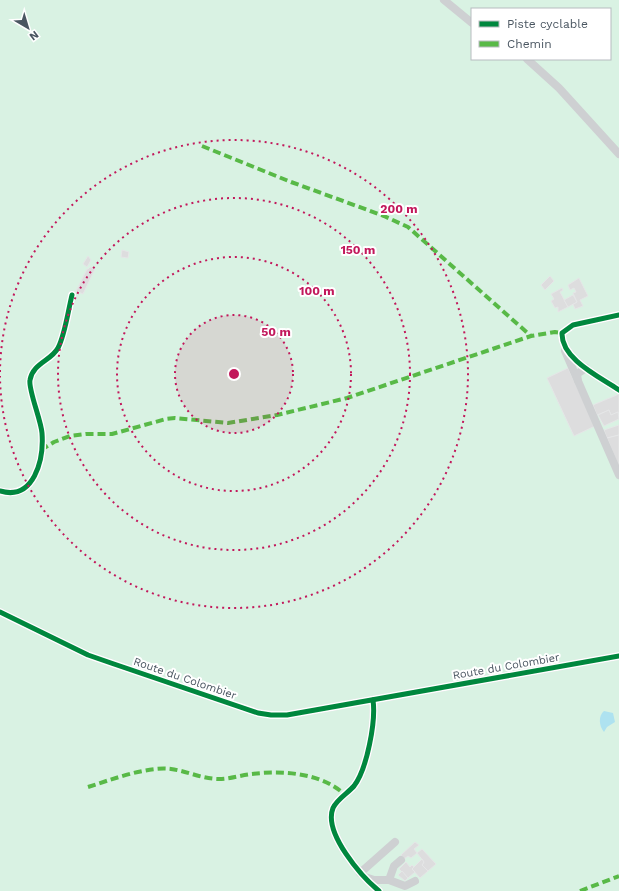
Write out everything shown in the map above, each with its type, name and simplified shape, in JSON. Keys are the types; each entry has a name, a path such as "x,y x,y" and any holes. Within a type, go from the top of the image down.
{"street":[{"path":"444,0 471,22"},
{"path":"528,60 559,88 619,154"},
{"path":"0,491 17,493 23,490 34,477 42,434 30,381 35,367 57,350 72,295"},
{"path":"619,315 573,325 562,333 565,348 578,381 619,475"},
{"path":"565,348 586,368 619,390"},
{"path":"578,381 577,374 586,368"},
{"name":"Route du Colombier","path":"0,612 88,655 258,713 271,715 287,715 619,656"},
{"path":"373,700 371,732 361,774 354,786 333,808 332,826 342,846 362,875 379,891"},
{"path":"362,875 395,842"},
{"path":"389,880 394,866 401,860"},
{"path":"362,875 374,880 389,880 405,886 415,881"}],"green space":[{"path":"0,0 619,0 619,891 0,891"}],"water":[{"path":"604,711 613,713 615,722 607,727 604,732 600,721"}],"building":[{"path":"122,250 129,252 128,258 121,257"},
{"path":"88,256 91,260 87,267 83,264"},
{"path":"90,267 95,269 83,294 76,291 87,269"},
{"path":"550,276 554,281 545,290 541,285"},
{"path":"579,278 588,296 580,300 583,306 575,309 573,304 577,302 573,293 576,292 574,288 570,290 568,285"},
{"path":"562,288 563,290 560,292 568,307 558,312 558,307 555,308 551,301 554,299 551,294"},
{"path":"573,295 577,302 568,307 564,300"},
{"path":"568,368 595,426 574,436 547,378"},
{"path":"619,394 619,413 618,412 611,415 609,410 597,415 593,405"},
{"path":"609,410 611,415 618,412 619,419 604,426 598,415"},
{"path":"619,425 619,435 607,438 604,430"},
{"path":"619,435 619,467 607,438"},
{"path":"415,842 419,845 414,849 417,853 411,858 408,856 404,859 401,855"},
{"path":"422,849 436,864 428,871 422,865 424,862 417,853"},
{"path":"422,859 424,862 422,865 428,871 420,878 412,869"},
{"path":"406,862 410,867 412,865 414,867 412,869 415,872 408,878 399,869"},
{"path":"402,871 408,878 405,881 398,875"}],"marked path":[{"path":"202,146 291,182 384,216 408,227 531,336"},
{"path":"41,450 54,442 70,436 86,434 112,434 166,419 175,418 228,423 277,415 347,398 531,336 555,332 562,333"},
{"path":"88,787 129,774 161,769 177,770 207,778 219,779 276,772 314,778 336,788 345,795"},
{"path":"580,891 619,876"}],"cycle path":[{"path":"0,491 12,492 21,490 29,484 39,466 42,433 31,390 30,380 32,374 38,366 51,356 58,348 64,330 72,295"},
{"path":"619,315 573,325 562,333 563,342 575,359 592,373 619,390"},
{"path":"0,612 88,655 258,713 271,715 287,715 619,656"},
{"path":"373,700 374,709 372,732 367,757 359,778 354,786 335,805 331,818 334,830 346,854 363,876 379,891"}]}
